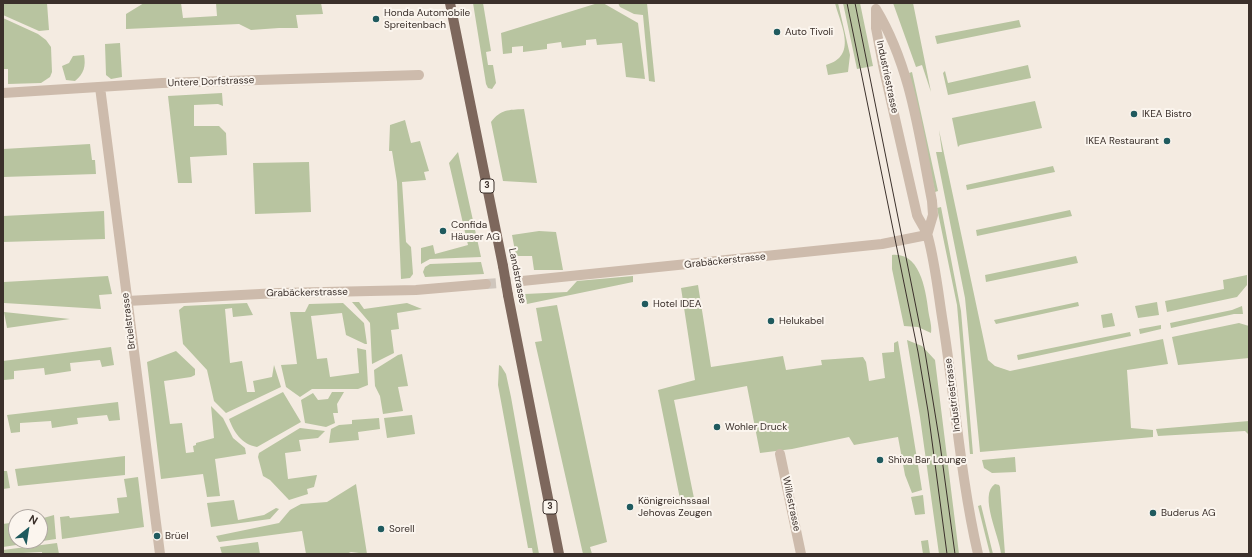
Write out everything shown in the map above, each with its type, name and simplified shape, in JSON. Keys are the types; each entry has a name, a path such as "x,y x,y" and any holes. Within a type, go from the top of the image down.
{"main road":[{"name":"Landstrasse","path":"450,3 559,554"}],"street":[{"name":"Industriestrasse","path":"876,6 886,24 900,60 912,98 932,200 933,215 927,236"},
{"name":"Industriestrasse","path":"876,6 876,28 884,70 900,133 916,210 927,236 947,350 968,510 978,554"},
{"name":"Untere Dorfstrasse","path":"3,93 162,83 419,75"},
{"name":"Brüelstrasse","path":"100,87 160,554"},
{"name":"Grabäckerstrasse","path":"522,281 882,244 927,236"},
{"name":"Grabäckerstrasse","path":"127,301 279,293 416,290 486,284"},
{"name":"Willestrasse","path":"780,454 801,554"}],"green space":[{"path":"3,3 47,3 49,30 39,31 3,15"},
{"path":"144,3 181,3 183,18 217,16 216,3 321,3 323,14 296,15 298,28 251,30 239,24 126,29 126,14"},
{"path":"473,3 483,3 491,51 486,52 488,65 493,65 496,83 492,89 488,88 486,84"},
{"path":"598,3 603,3 638,23 645,79 626,77 622,43 597,45 596,39 586,40 586,45 562,48 561,42 547,44 547,49 523,52 523,46 512,47 512,53 503,54 501,33"},
{"path":"618,3 647,3 655,82 649,81 643,15 634,14 620,7"},
{"path":"835,3 838,3 850,55 848,72 828,75 826,65 836,61 842,55 845,39"},
{"path":"843,3 860,3 873,66 857,69"},
{"path":"893,3 913,3 931,92 922,65 916,67"},
{"path":"3,18 38,34 46,40 51,47 52,72 50,77 41,83 8,84 8,69 3,69"},
{"path":"1019,20 1021,27 937,44 935,36"},
{"path":"120,43 122,77 111,79 106,75 105,44"},
{"path":"84,55 85,63 80,76 75,81 66,80 62,66 69,63 73,56"},
{"path":"1028,65 1031,78 948,95 943,73 945,71 948,83"},
{"path":"912,72 938,191 935,192 909,73"},
{"path":"222,93 223,106 218,104 194,105 194,126 219,126 226,133 227,155 190,157 192,183 178,183 168,96"},
{"path":"1035,101 1042,128 960,145 958,147 952,118"},
{"path":"524,109 537,183 503,181 491,122 502,112"},
{"path":"405,120 411,143 420,141 429,171 424,172 426,180 402,182 406,242 411,247 413,274 410,278 401,279 397,182 392,151 389,151 390,125"},
{"path":"939,130 988,360 995,366 1010,371 1163,339 1168,364 1127,370 1131,428 1153,430 1153,437 980,452 965,298 936,152 942,152"},
{"path":"90,144 92,160 95,160 96,174 3,177 3,149"},
{"path":"458,152 481,257 430,259 421,264 421,248 433,245 435,254 468,245 449,163"},
{"path":"309,162 311,212 255,214 253,163"},
{"path":"1053,166 1055,172 967,190 966,185"},
{"path":"941,207 961,311 973,454 970,454 957,305 937,208"},
{"path":"1070,210 1072,216 977,236 976,230"},
{"path":"104,211 105,239 3,242 3,216"},
{"path":"539,231 556,232 563,270 534,270 532,256 516,256 512,235"},
{"path":"892,255 902,256 910,260 921,276 926,296 931,333 918,327 904,326 892,269"},
{"path":"1076,256 1078,263 986,282 985,275"},
{"path":"481,262 484,274 425,277 423,272 425,267 430,264"},
{"path":"1247,275 1247,285 1237,297 1167,312 1165,301 1224,289 1223,280"},
{"path":"108,276 112,294 99,295 101,309 4,303 4,282"},
{"path":"633,276 633,282 527,304 525,294 567,292 577,281"},
{"path":"698,285 711,367 783,356 786,370 822,365 821,360 863,357 866,362 869,381 885,378 882,353 894,352 894,343 898,341 922,490 912,493 905,475 898,437 854,445 849,437 792,449 760,453 747,386 674,400 695,503 681,504 658,390 695,380 681,288"},
{"path":"352,302 359,302 364,309 407,303 422,309 397,313 399,329 391,330 394,353 372,364 370,323"},
{"path":"1078,302 1079,306 996,324 994,320"},
{"path":"1157,302 1159,315 1138,318 1135,306"},
{"path":"247,303 253,315 233,317 232,308 225,309 230,363 242,361 247,392 255,392 253,381 272,377 274,365 281,387 226,413 214,401 207,370 183,344 179,310 184,306"},
{"path":"343,303 364,323 367,344 346,335 342,313 311,316 317,359 327,358 330,377 359,373 357,348 366,350 368,385 358,389 312,389 300,397 286,387 281,365 297,364 290,312 305,312 309,304"},
{"path":"557,305 607,542 590,547 592,554 583,554 535,342 542,341 536,308"},
{"path":"1242,306 1243,314 1234,314 1171,328 1170,323 1232,310"},
{"path":"4,312 70,319 7,328"},
{"path":"1112,313 1115,326 1103,328 1101,315"},
{"path":"1239,323 1249,326 1249,358 1178,365 1172,337"},
{"path":"1161,325 1161,329 1140,334 1139,329"},
{"path":"1130,332 1131,336 1018,360 1017,355"},
{"path":"907,340 922,346 935,360 959,554 939,554 920,417"},
{"path":"111,347 114,365 102,367 100,360 70,363 71,371 45,375 44,368 14,371 14,379 4,380 3,361"},
{"path":"176,351 195,369 195,375 191,377 164,381 170,424 182,423 186,453 194,452 193,446 196,445 196,443 214,438 211,406 223,418 233,438 245,448 246,454 215,459 220,496 207,497 203,474 161,479 147,362"},
{"path":"402,354 408,386 398,387 403,411 383,414 380,396 375,386 374,370"},
{"path":"499,365 506,374 511,397 539,554 533,554 532,548 528,548 498,385"},
{"path":"283,392 301,422 257,447 242,440 236,433 229,419"},
{"path":"332,392 344,392 337,404 338,413 333,413 335,423 326,427 305,423 301,400 313,393 318,400 328,399"},
{"path":"118,402 120,420 109,421 107,415 77,418 78,424 52,428 51,421 20,423 20,432 11,433 7,415"},
{"path":"412,415 415,434 387,438 384,418"},
{"path":"379,418 380,429 358,432 359,440 329,443 331,429 339,425 352,424 352,420"},
{"path":"1249,421 1249,435 1245,431 1158,436 1156,429"},
{"path":"300,428 325,431 318,438 299,440 301,451 285,453 288,479 317,475 314,487 307,489 308,494 289,500 270,480 263,476 258,457 259,453"},
{"path":"125,456 125,475 18,486 15,469"},
{"path":"1015,457 1016,472 992,473 984,468 982,460"},
{"path":"3,471 7,471 10,488 3,489"},
{"path":"138,477 144,527 62,539 60,517 69,516 70,518 119,513 117,498 127,497 124,479"},
{"path":"356,484 367,554 351,552 346,554 306,554 302,531 219,542 216,536 279,523 290,510 301,504 327,502"},
{"path":"995,484 999,485 1000,487 1005,554 1001,554 989,506 990,489"},
{"path":"923,495 925,514 915,515 911,497"},
{"path":"234,500 238,520 264,515 276,508 279,509 270,519 211,527 207,503"},
{"path":"981,505 993,554 990,554 978,506"},
{"path":"54,515 56,539 48,540 48,517"},
{"path":"8,523 8,546 3,547 3,524"},
{"path":"928,540 930,554 923,554 921,541"},
{"path":"258,542 260,554 222,554 220,547"},
{"path":"57,543 59,554 42,554 42,552 3,554 3,550 11,549 48,549 48,544"}],"tunnel":[{"path":"486,284 522,281"}],"tram line":[{"path":"847,3 918,352 928,411 947,554"},
{"path":"855,3 925,352 940,444 955,554"}],"place":[{"name":"Honda Automobile Spreitenbach","path":"376,19"},
{"name":"Auto Tivoli","path":"777,32"},
{"name":"IKEA Bistro","path":"1134,114"},
{"name":"IKEA Restaurant","path":"1167,141"},
{"name":"Confida Häuser AG","path":"443,231"},
{"name":"Hotel IDEA","path":"645,304"},
{"name":"Helukabel","path":"771,321"},
{"name":"Wohler Druck","path":"717,427"},
{"name":"Shiva Bar Lounge","path":"880,460"},
{"name":"Königreichssaal Jehovas Zeugen","path":"630,507"},
{"name":"Buderus AG","path":"1153,513"},
{"name":"Sorell","path":"381,529"},
{"name":"Brüel","path":"157,536"}]}
